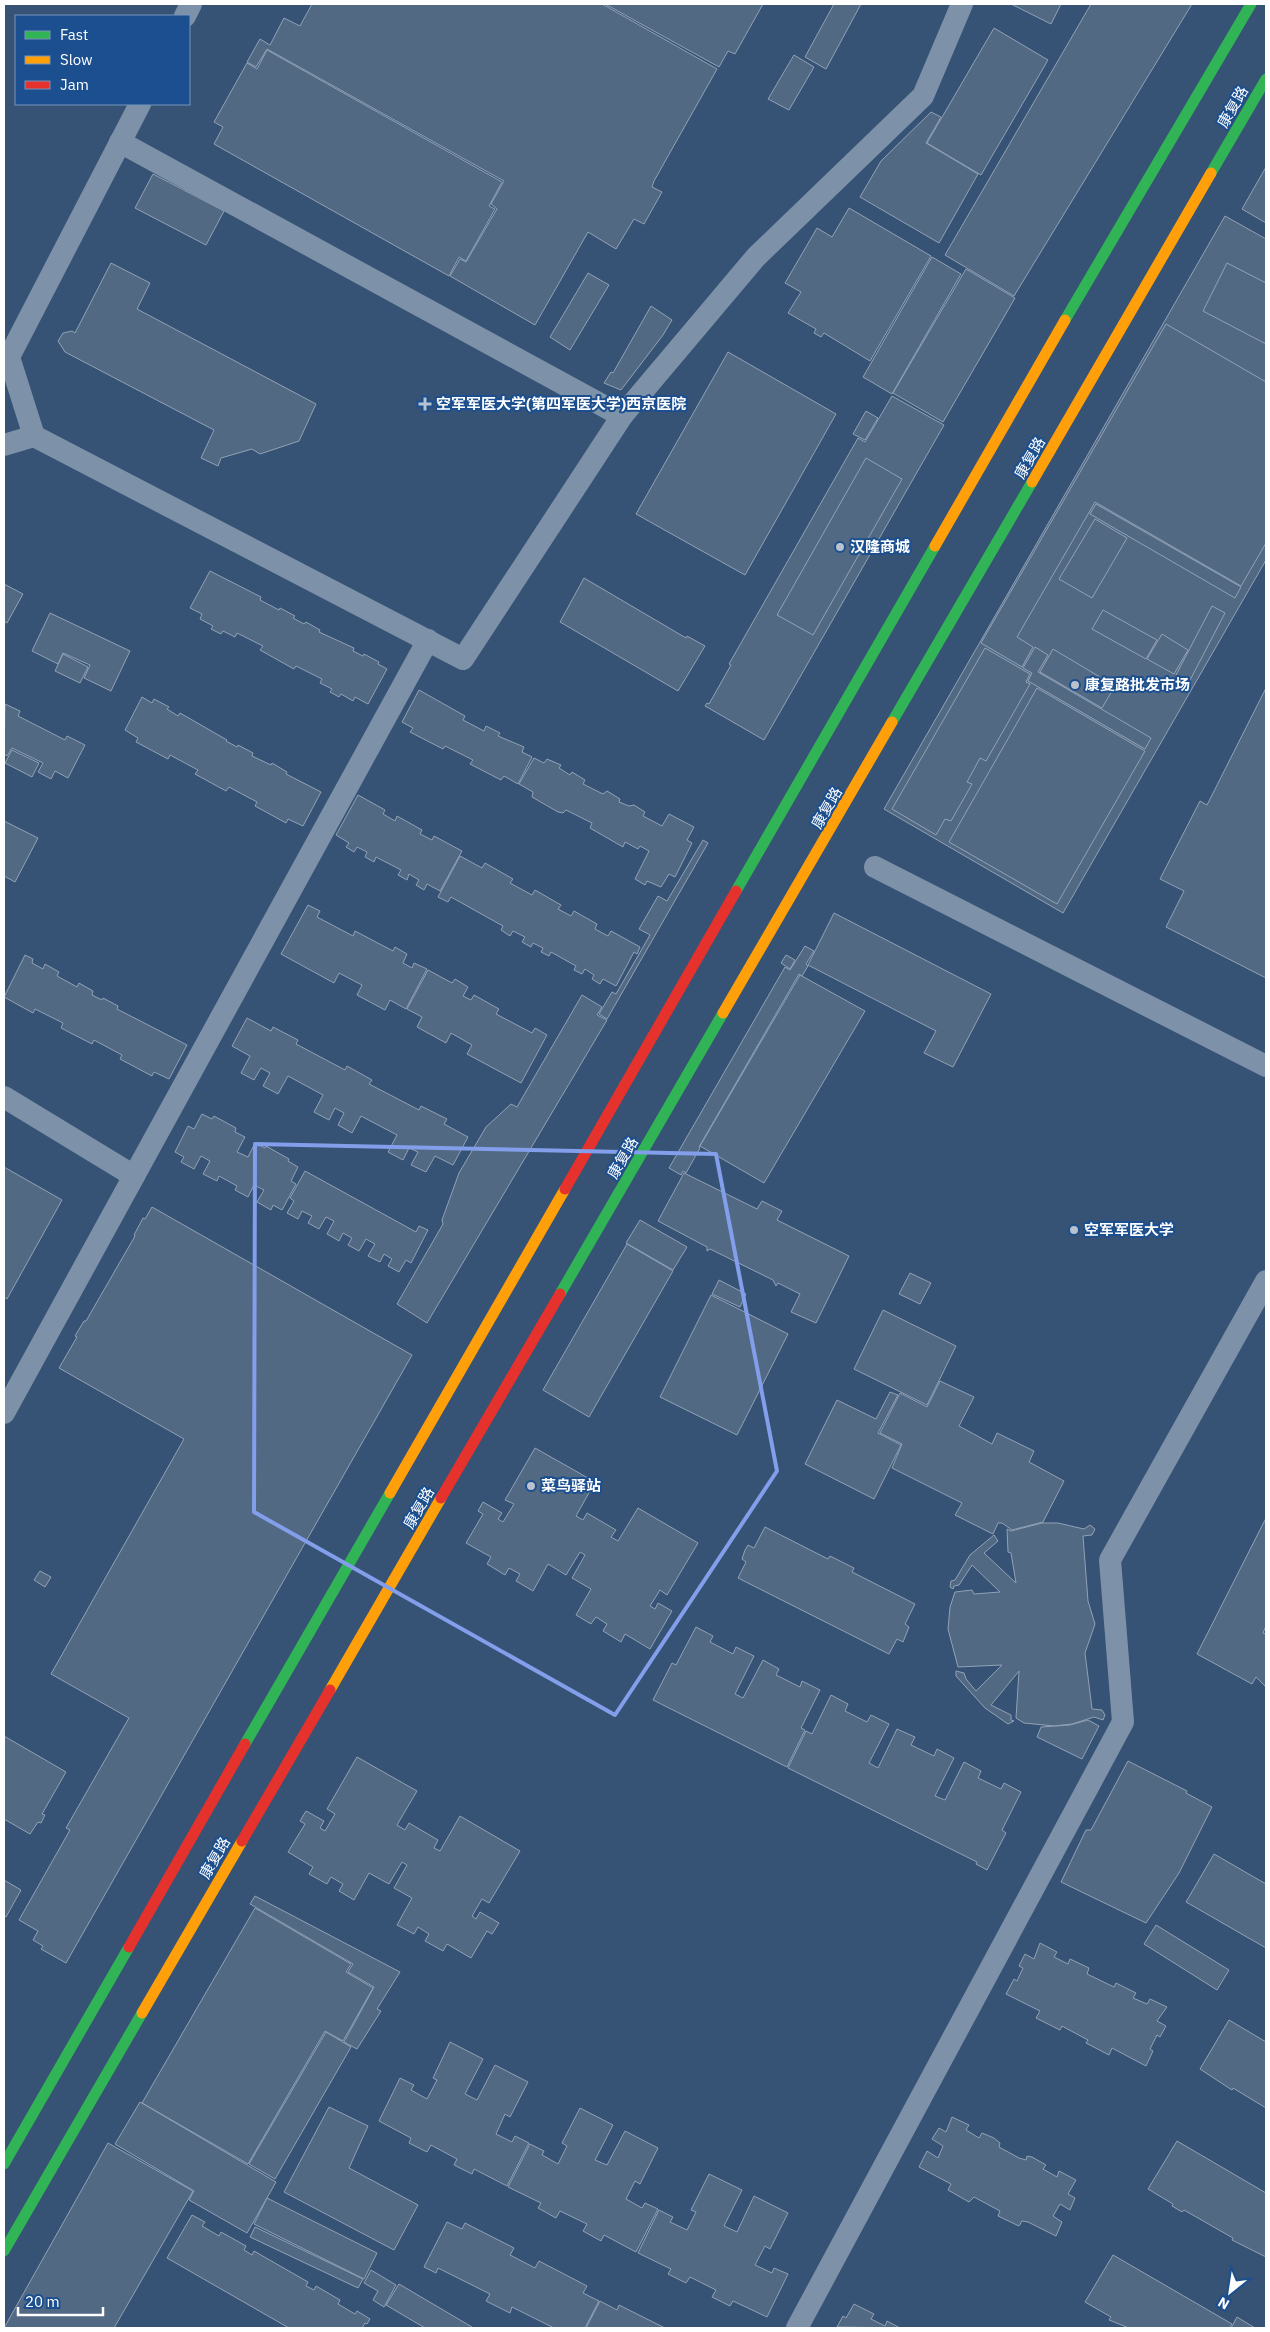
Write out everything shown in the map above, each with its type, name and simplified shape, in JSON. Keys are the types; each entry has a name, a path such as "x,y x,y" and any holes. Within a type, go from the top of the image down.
{"main road":[{"name":"康复路","path":"4,2164 1022,395 1251,4"},
{"name":"康复路","path":"4,2251 1266,79"}],"street":[{"path":"139,105 6,358 34,436 463,659 622,416 756,257 923,96 962,4"},
{"path":"120,142 622,416"},
{"path":"4,445 34,436"},
{"path":"4,1413 428,640"},
{"path":"874,868 1266,1066"},
{"path":"4,1097 134,1176"},
{"path":"797,2328 1123,1722 1110,1560 1266,1281"}],"highlighted area":[{"path":"255,1144 716,1154 777,1471 615,1715 254,1512"}],"building":[{"path":"312,4 602,4 717,69 654,181 652,187 662,192 644,224 634,219 616,249 588,232 535,325 450,276 460,259 466,262 497,209 491,204 504,181 267,49 256,67 247,62 260,39 270,45 284,18 300,26"},
{"path":"605,4 763,4 735,54 728,51 719,67"},
{"path":"834,4 861,4 826,69 805,57"},
{"path":"1011,4 1061,4 1051,24"},
{"path":"1091,4 1192,4 1014,296 945,255"},
{"path":"994,28 1048,60 981,175 927,143"},
{"path":"267,50 502,182 489,206 495,209 466,261 459,257 449,276 214,144 223,127 214,122 247,63 257,69"},
{"path":"794,55 814,67 789,110 768,99"},
{"path":"931,112 941,117 926,143 978,174 939,243 860,197 881,161"},
{"path":"1266,167 1266,223 1242,209"},
{"path":"153,174 224,211 206,245 135,208"},
{"path":"849,208 931,256 870,361 824,333 821,337 814,333 816,329 788,313 801,292 785,283 817,228 832,237"},
{"name":"康复路批发市场","path":"1225,216 1266,239 1266,560 1063,913 884,809"},
{"path":"932,257 961,274 892,394 863,377"},
{"path":"111,263 150,283 137,309 316,404 299,441 260,454 252,449 221,458 218,466 201,458 214,430 65,352 58,341 63,333 72,331 75,333"},
{"path":"1227,263 1266,283 1266,344 1203,311"},
{"path":"966,269 1015,298 943,422 893,393"},
{"path":"588,273 609,285 570,350 550,337"},
{"path":"651,306 672,320 663,335 621,390 604,383 611,372 613,373"},
{"path":"1166,324 1266,382 1266,543 1241,586 1095,502 1017,637 1033,647 1022,667 981,643"},
{"path":"728,352 836,414 745,575 636,514"},
{"path":"892,396 944,425 764,740 705,706 707,703 709,704 731,665 729,664 858,438 865,442"},
{"path":"866,411 878,418 865,440 853,434"},
{"name":"汉隆商城","path":"866,458 902,479 813,635 777,615"},
{"path":"1096,504 1241,587 1235,598 1090,514"},
{"path":"1095,519 1127,538 1092,598 1059,579"},
{"path":"210,571 261,597 260,600 295,616 293,618 304,624 306,622 320,630 319,632 354,648 353,651 363,656 364,654 379,662 378,664 387,669 368,704 355,697 353,701 341,694 339,697 330,692 332,689 320,683 322,679 296,666 294,669 260,650 263,646 237,633 235,637 223,631 221,634 211,629 213,626 200,619 202,614 190,608"},
{"path":"584,578 686,638 687,636 705,646 678,691 560,622"},
{"path":"4,584 23,594 7,623 4,621"},
{"path":"1212,606 1225,613 1189,682 1176,675"},
{"path":"1103,610 1157,640 1146,659 1092,629"},
{"path":"50,613 130,651 111,691 84,678 90,665 63,653 58,664 32,651"},
{"path":"1162,634 1188,650 1174,674 1147,659"},
{"path":"1035,647 1048,655 1038,672 1151,738 1145,749 1028,681 1032,673 1023,668"},
{"path":"985,648 1030,674 1026,682 1030,684 986,761 980,758 967,782 972,784 951,821 945,819 936,835 892,809"},
{"path":"1053,649 1115,686 1102,708 1040,672"},
{"path":"63,654 88,667 80,683 55,671"},
{"path":"1037,688 1145,751 1057,904 949,842"},
{"path":"1266,688 1266,978 1166,927 1184,891 1160,879 1200,801 1207,805"},
{"path":"419,690 465,716 463,720 484,731 486,726 500,733 498,736 524,747 522,752 532,757 518,784 504,776 501,780 470,764 473,760 445,746 443,749 410,732 413,728 402,722"},
{"path":"142,697 152,703 154,699 169,707 167,709 178,716 180,713 226,741 253,753 252,756 271,765 272,763 287,772 286,774 321,792 303,826 288,819 286,823 255,806 257,802 229,787 226,791 195,774 198,770 170,755 168,759 136,742 138,738 125,730"},
{"path":"5,704 20,711 18,716 65,740 67,736 85,745 68,778 55,771 51,779 38,772 43,763 12,748 7,756 4,754"},
{"path":"12,750 39,763 32,777 5,763"},
{"path":"534,758 544,763 547,759 561,765 559,768 570,775 572,772 585,780 583,784 603,794 607,791 620,799 619,802 629,806 634,805 645,812 643,816 662,826 669,814 694,827 687,840 692,843 675,877 669,874 661,887 647,881 645,885 635,879 649,851 640,846 638,849 625,842 623,847 590,828 592,823 566,810 563,813 558,812 532,797 533,792 519,784"},
{"path":"358,795 385,810 383,814 395,821 397,816 422,830 420,834 432,840 434,836 462,851 440,891 427,884 424,890 416,885 419,880 409,874 407,880 398,875 401,870 376,857 374,862 365,857 367,852 357,847 354,852 346,847 349,843 336,835"},
{"path":"4,821 38,838 15,882 4,876"},
{"path":"703,840 708,843 607,1019 599,1014 612,992 616,994 650,935 639,929 658,896 667,901"},
{"path":"460,856 482,868 485,863 513,879 510,883 532,895 535,890 561,905 558,909 571,916 574,911 597,924 595,929 608,936 611,931 640,947 637,954 634,952 616,986 603,979 600,984 592,979 594,975 585,969 582,974 574,970 576,966 551,952 549,956 541,952 543,948 533,943 531,947 522,942 525,937 513,931 510,936 501,930 503,926 451,897 448,902 438,897"},
{"path":"308,905 320,911 317,917 353,936 355,931 393,951 395,947 407,954 403,963 412,968 414,963 427,969 406,1009 390,1000 385,1010 357,995 362,985 339,973 334,983 281,954"},
{"path":"834,913 991,994 953,1067 924,1053 936,1031 808,965"},
{"path":"805,946 814,951 806,964 808,966 802,976 799,974 699,1147 686,1173 683,1171 681,1175 669,1168 785,967 790,970"},
{"path":"25,955 33,959 32,963 43,969 45,964 59,972 57,976 77,987 79,983 93,991 92,995 102,1000 103,998 118,1006 117,1009 187,1045 169,1079 154,1072 152,1076 120,1059 122,1055 94,1040 92,1044 61,1028 63,1023 35,1009 33,1013 4,997"},
{"path":"786,955 795,960 790,969 781,963"},
{"path":"428,970 452,983 455,979 468,987 463,996 471,1000 474,995 499,1009 496,1014 532,1033 535,1028 547,1035 521,1083 467,1054 472,1045 451,1033 446,1043 417,1027 422,1017 407,1009"},
{"path":"800,975 865,1011 764,1183 700,1146"},
{"path":"582,995 602,1007 597,1015 607,1020 427,1323 397,1304 443,1224 442,1220 459,1173 486,1127 511,1104 517,1107"},
{"path":"247,1018 271,1031 273,1027 298,1040 296,1044 345,1070 347,1066 372,1080 369,1084 419,1110 421,1106 447,1119 444,1124 468,1137 453,1165 435,1156 426,1172 411,1165 418,1152 409,1148 403,1160 388,1152 397,1135 361,1116 352,1133 338,1125 344,1113 335,1108 329,1120 314,1112 323,1095 288,1076 278,1094 263,1086 270,1073 261,1068 254,1080 241,1073 250,1056 232,1046"},
{"path":"202,1114 212,1119 214,1116 236,1128 235,1132 245,1137 237,1152 248,1157 255,1143 265,1148 266,1146 289,1159 288,1161 298,1167 291,1181 296,1184 282,1210 273,1205 271,1210 257,1202 264,1190 254,1185 248,1197 235,1190 237,1186 219,1176 217,1181 203,1174 210,1161 201,1156 194,1169 181,1162 184,1157 175,1152 188,1126 194,1129"},
{"path":"4,1167 62,1200 7,1299 4,1297"},
{"path":"305,1171 416,1232 419,1226 428,1230 411,1263 406,1260 399,1272 388,1266 392,1259 384,1254 380,1262 368,1256 375,1244 366,1239 359,1251 348,1245 352,1238 343,1233 339,1241 327,1234 334,1221 326,1217 319,1229 308,1223 312,1216 302,1211 298,1219 287,1213 294,1201 290,1198"},
{"path":"684,1173 757,1209 762,1201 782,1211 777,1220 849,1256 816,1323 791,1312 800,1294 778,1283 776,1286 773,1280 710,1249 707,1251 707,1247 658,1221"},
{"path":"152,1207 412,1355 66,1963 41,1949 43,1946 33,1940 38,1931 19,1920 70,1830 66,1828 129,1718 51,1674 184,1439 59,1368 77,1337 75,1336 84,1321 86,1321 135,1236 143,1218 145,1219"},
{"path":"640,1220 687,1247 673,1270 626,1243"},
{"path":"627,1244 673,1271 589,1417 543,1390"},
{"path":"910,1273 931,1283 920,1304 899,1294"},
{"path":"719,1280 746,1294 740,1307 712,1294"},
{"path":"711,1295 788,1334 737,1435 660,1397"},
{"path":"883,1310 956,1346 927,1405 854,1369"},
{"path":"940,1381 974,1397 959,1426 992,1444 997,1433 1034,1451 1029,1462 1064,1481 1043,1522 1012,1530 1002,1523 998,1523 993,1534 955,1515 962,1503 892,1468 902,1444 880,1433 900,1393 927,1407"},
{"path":"890,1392 898,1395 878,1433 901,1445 874,1499 805,1464 837,1400 876,1419"},
{"path":"535,1448 595,1482 576,1516 583,1520 587,1513 616,1530 611,1537 618,1541 638,1508 698,1543 667,1595 660,1590 650,1606 655,1609 658,1603 672,1611 650,1649 625,1634 621,1642 603,1631 607,1624 596,1617 591,1624 576,1615 591,1589 572,1578 585,1555 580,1552 566,1575 548,1564 533,1591 516,1581 520,1574 509,1568 505,1575 487,1564 491,1557 466,1543 483,1514 478,1511 483,1502 502,1513 498,1519 503,1522 514,1504 505,1500"},
{"path":"1266,1518 1266,1626 1263,1633 1266,1634 1266,1687 1256,1677 1252,1684 1197,1654"},
{"path":"1042,1523 1058,1523 1084,1529 1090,1525 1095,1529 1092,1535 1083,1536 1088,1601 1095,1624 1085,1653 1092,1709 1102,1710 1105,1715 1103,1720 1094,1717 1072,1724 1054,1726 1024,1723 1016,1718 1019,1671 991,1705 1011,1715 1011,1720 1014,1721 1008,1724 985,1708 956,1676 956,1671 964,1673 966,1679 976,1691 1002,1665 958,1667 948,1629 950,1607 955,1592 972,1590 974,1594 1000,1592 972,1565 959,1585 954,1586 953,1589 950,1587 951,1581 955,1580 970,1555 994,1535 998,1541 984,1553 1016,1583 1011,1553 1008,1552 1007,1529 1011,1531"},
{"path":"765,1527 828,1559 830,1556 854,1568 852,1572 915,1604 905,1624 909,1627 903,1642 897,1639 889,1654 738,1578 746,1562 742,1559 745,1550 748,1545 754,1548"},
{"path":"40,1571 51,1577 45,1587 34,1580"},
{"path":"696,1627 713,1636 710,1642 733,1654 736,1647 754,1656 735,1694 743,1698 763,1660 779,1669 776,1675 800,1687 802,1681 820,1690 801,1728 805,1730 787,1767 653,1700 672,1663 676,1665"},
{"path":"831,1695 848,1704 845,1711 867,1722 871,1715 889,1724 869,1763 878,1768 897,1729 915,1737 911,1745 934,1756 937,1749 954,1758 935,1796 945,1800 964,1762 981,1771 978,1778 1001,1789 1004,1783 1021,1792 1002,1830 1006,1833 987,1870 976,1864 977,1862 788,1768 806,1731 812,1734"},
{"path":"1088,1720 1099,1726 1082,1759 1037,1737 1041,1727 1070,1725"},
{"path":"4,1736 66,1772 42,1814 45,1815 41,1823 38,1822 30,1834 4,1819"},
{"path":"357,1757 417,1791 397,1825 405,1830 409,1823 438,1840 434,1848 440,1851 460,1816 520,1851 489,1903 482,1899 472,1916 476,1919 480,1912 499,1923 492,1934 487,1931 471,1958 447,1944 443,1951 425,1941 429,1934 418,1927 414,1934 397,1925 412,1898 394,1888 407,1865 402,1862 389,1884 369,1873 354,1900 339,1891 343,1884 331,1877 327,1884 309,1874 313,1867 288,1852 305,1824 300,1821 306,1811 324,1821 320,1828 325,1831 335,1814 327,1809"},
{"path":"1128,1761 1187,1791 1186,1793 1212,1807 1179,1873 1146,1923 1061,1882 1086,1830 1091,1830"},
{"path":"1214,1854 1266,1884 1266,1948 1186,1902"},
{"path":"4,1880 21,1890 6,1917 4,1915"},
{"path":"255,1896 400,1972 377,2009 381,2011 357,2049 344,2042 374,1987 348,1972 353,1964 250,1904"},
{"path":"255,1908 351,1964 346,1972 373,1988 343,2041 325,2031 248,2164 142,2103"},
{"path":"1156,1925 1229,1970 1217,1990 1144,1944"},
{"path":"1040,1943 1057,1952 1054,1957 1068,1964 1070,1959 1089,1968 1087,1974 1114,1987 1116,1983 1136,1993 1133,1998 1147,2004 1150,1999 1167,2007 1157,2021 1166,2026 1160,2037 1157,2035 1150,2049 1153,2051 1146,2066 1112,2048 1109,2055 1086,2043 1088,2040 1062,2026 1060,2030 1036,2018 1040,2011 1006,1994 1014,1979 1017,1981 1023,1968 1019,1966 1025,1954 1034,1959"},
{"path":"1229,2020 1266,2042 1266,2108 1233,2088 1232,2090 1200,2069"},
{"path":"326,2032 351,2047 275,2179 249,2164"},
{"path":"450,2042 483,2059 465,2094 477,2100 495,2065 528,2082 510,2117 505,2114 496,2134 512,2142 515,2136 529,2143 507,2186 474,2169 472,2174 454,2165 457,2159 431,2145 427,2152 409,2143 411,2138 379,2121 400,2078 414,2085 411,2090 427,2099 437,2080 433,2078"},
{"path":"140,2102 276,2182 247,2233 189,2200 194,2191 115,2144"},
{"path":"329,2107 368,2126 349,2168 418,2205 394,2250 284,2192"},
{"path":"580,2108 613,2125 595,2160 607,2165 625,2131 658,2148 640,2184 635,2181 626,2199 642,2208 645,2203 658,2209 636,2252 604,2235 601,2241 583,2231 587,2224 560,2211 556,2218 538,2208 541,2203 508,2187 530,2144 544,2151 542,2155 558,2164 567,2146 562,2143"},
{"path":"952,2117 969,2125 966,2130 979,2138 982,2133 994,2138 1000,2143 999,2147 1019,2158 1026,2160 1027,2156 1032,2157 1046,2165 1043,2169 1057,2177 1059,2171 1076,2180 1068,2194 1075,2198 1070,2210 1060,2204 1053,2216 1062,2222 1056,2236 1028,2222 1022,2221 1019,2226 998,2216 1000,2211 974,2197 969,2202 948,2190 951,2184 919,2167 927,2151 938,2158 943,2146 932,2139 939,2128 946,2132"},
{"path":"1177,2141 1266,2193 1266,2257 1232,2240 1233,2238 1184,2210 1182,2212 1172,2206 1173,2204 1148,2189"},
{"path":"108,2143 193,2191 114,2328 4,2328"},
{"path":"709,2174 742,2190 724,2226 737,2232 754,2196 788,2213 770,2249 765,2246 755,2265 772,2273 774,2268 788,2274 767,2317 733,2301 730,2306 712,2297 716,2290 690,2277 686,2283 668,2274 671,2269 638,2253 659,2210 673,2217 670,2222 687,2230 696,2212 691,2210"},
{"path":"267,2198 377,2253 364,2279 254,2224"},
{"path":"192,2215 205,2222 202,2226 219,2236 221,2232 246,2246 244,2250 252,2255 254,2251 308,2282 306,2286 314,2290 316,2286 340,2300 338,2304 355,2314 357,2311 370,2319 367,2324 365,2323 362,2328 289,2328 167,2258"},
{"path":"447,2222 462,2229 465,2223 514,2248 510,2255 535,2268 539,2261 587,2286 583,2293 599,2301 585,2328 554,2328 512,2307 510,2313 486,2301 490,2294 438,2268 436,2273 424,2267"},
{"path":"255,2227 363,2279 358,2288 250,2237"},
{"path":"1113,2255 1232,2324 1229,2328 1129,2328 1109,2320 1111,2317 1085,2302"},
{"path":"371,2270 396,2285 384,2307 373,2300 378,2291 364,2283"},
{"path":"399,2284 472,2328 425,2328 386,2305"},
{"path":"600,2301 617,2310 619,2305 665,2328 586,2328"},
{"path":"854,2304 874,2314 871,2319 885,2326 887,2321 900,2328 837,2327 843,2316 846,2318"},
{"path":"1237,2317 1255,2328 1231,2328"}],"traffic: fast":[{"path":"1065,320 1251,4"},
{"path":"1211,173 1266,79"},
{"path":"892,722 1032,482"},
{"path":"736,891 935,546"},
{"path":"560,1294 723,1013"},
{"path":"245,1744 390,1493"},
{"path":"4,2164 129,1947"},
{"path":"4,2251 142,2013"}],"traffic: slow":[{"path":"1032,482 1211,173"},
{"path":"935,546 1065,320"},
{"path":"723,1013 892,722"},
{"path":"390,1493 565,1189"},
{"path":"330,1690 441,1498"},
{"path":"142,2013 242,1841"}],"traffic: jam":[{"path":"565,1189 736,891"},
{"path":"441,1498 560,1294"},
{"path":"242,1841 330,1690"},
{"path":"129,1947 245,1744"}],"place":[{"name":"空军军医大学(第四军医大学)西京医院","path":"425,404"},
{"name":"汉隆商城","path":"840,547"},
{"name":"康复路批发市场","path":"1075,685"},
{"name":"空军军医大学","path":"1074,1230"},
{"name":"菜鸟驿站","path":"531,1486"}]}
